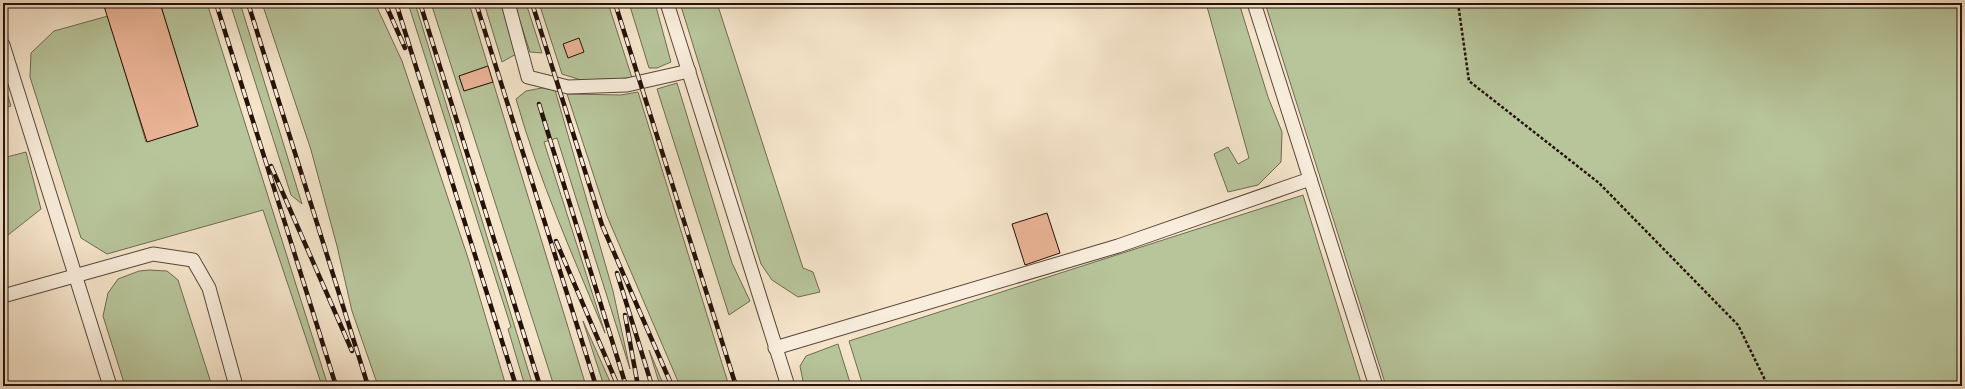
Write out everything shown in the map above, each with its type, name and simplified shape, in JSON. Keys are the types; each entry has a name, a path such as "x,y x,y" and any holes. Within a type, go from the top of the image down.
{"lane":[{"path":"508,3 528,77 568,87 627,86 689,71"},
{"path":"667,3 788,386"},
{"path":"1254,3 1376,386"},
{"path":"3,45 110,386"},
{"path":"776,348 1118,246 1310,179"},
{"path":"3,296 76,274 153,254 193,260 209,288 236,386"}],"path":[{"path":"1458,3 1469,81 1599,183 1738,325 1768,386"}],"green space":[{"path":"160,3 207,3 328,386 322,386 263,210 107,254 81,238 30,77 31,53 54,31 108,16 146,142 198,126"},
{"path":"230,3 240,3 302,204 291,195"},
{"path":"262,3 375,3 402,61 468,258 506,386 477,386 476,384 470,386 378,386 352,311 337,246 311,150"},
{"path":"408,3 415,3 533,386 525,386 508,329 511,327"},
{"path":"431,3 469,3 488,66 459,76 464,91 493,82 586,386 554,386"},
{"path":"484,3 503,3 518,53 502,62"},
{"path":"514,3 526,3 542,53 530,52"},
{"path":"539,3 608,3 632,78 581,80 562,74"},
{"path":"629,3 655,3 671,62 657,68 649,68"},
{"path":"680,3 717,3 803,268 813,272 820,292 798,297 772,280 761,264"},
{"path":"1206,3 1239,3 1268,97 1282,132 1281,162 1258,185 1228,192 1214,154 1228,147 1238,164 1249,158"},
{"path":"1265,3 1962,3 1962,386 1386,386"},
{"path":"3,80 11,106 3,108"},
{"path":"677,83 732,263 750,301 729,315 657,89"},
{"path":"542,88 555,90 613,291 630,369 557,138 544,142 605,333 557,218 525,129 516,99 526,91"},
{"path":"638,92 729,386 680,386 607,216 567,94 621,95"},
{"path":"26,152 41,209 3,239 3,158"},
{"path":"1303,195 1362,386 863,386 849,341"},
{"path":"139,271 167,271 178,280 212,386 125,386 103,316 108,293 118,279"},
{"path":"583,321 612,386 604,386"},
{"path":"838,344 851,386 804,386 800,366 806,356"},
{"path":"649,350 664,386 660,386"}],"building":[{"path":"103,3 160,3 198,126 147,142"},
{"path":"579,38 584,52 568,58 563,44"},
{"path":"488,66 493,82 464,91 459,76"},
{"path":"1047,213 1060,253 1025,265 1012,224"}],"railway":[{"path":"216,3 336,386"},
{"path":"248,3 368,386"},
{"path":"385,3 405,48"},
{"path":"396,3 516,386"},
{"path":"420,3 540,386"},
{"path":"476,3 596,386"},
{"path":"532,3 602,225 672,386"},
{"path":"615,3 736,386"},
{"path":"539,104 626,386"},
{"path":"271,166 352,351"},
{"path":"556,241 618,386"},
{"path":"617,273 652,386"},
{"path":"625,315 638,386"}]}
